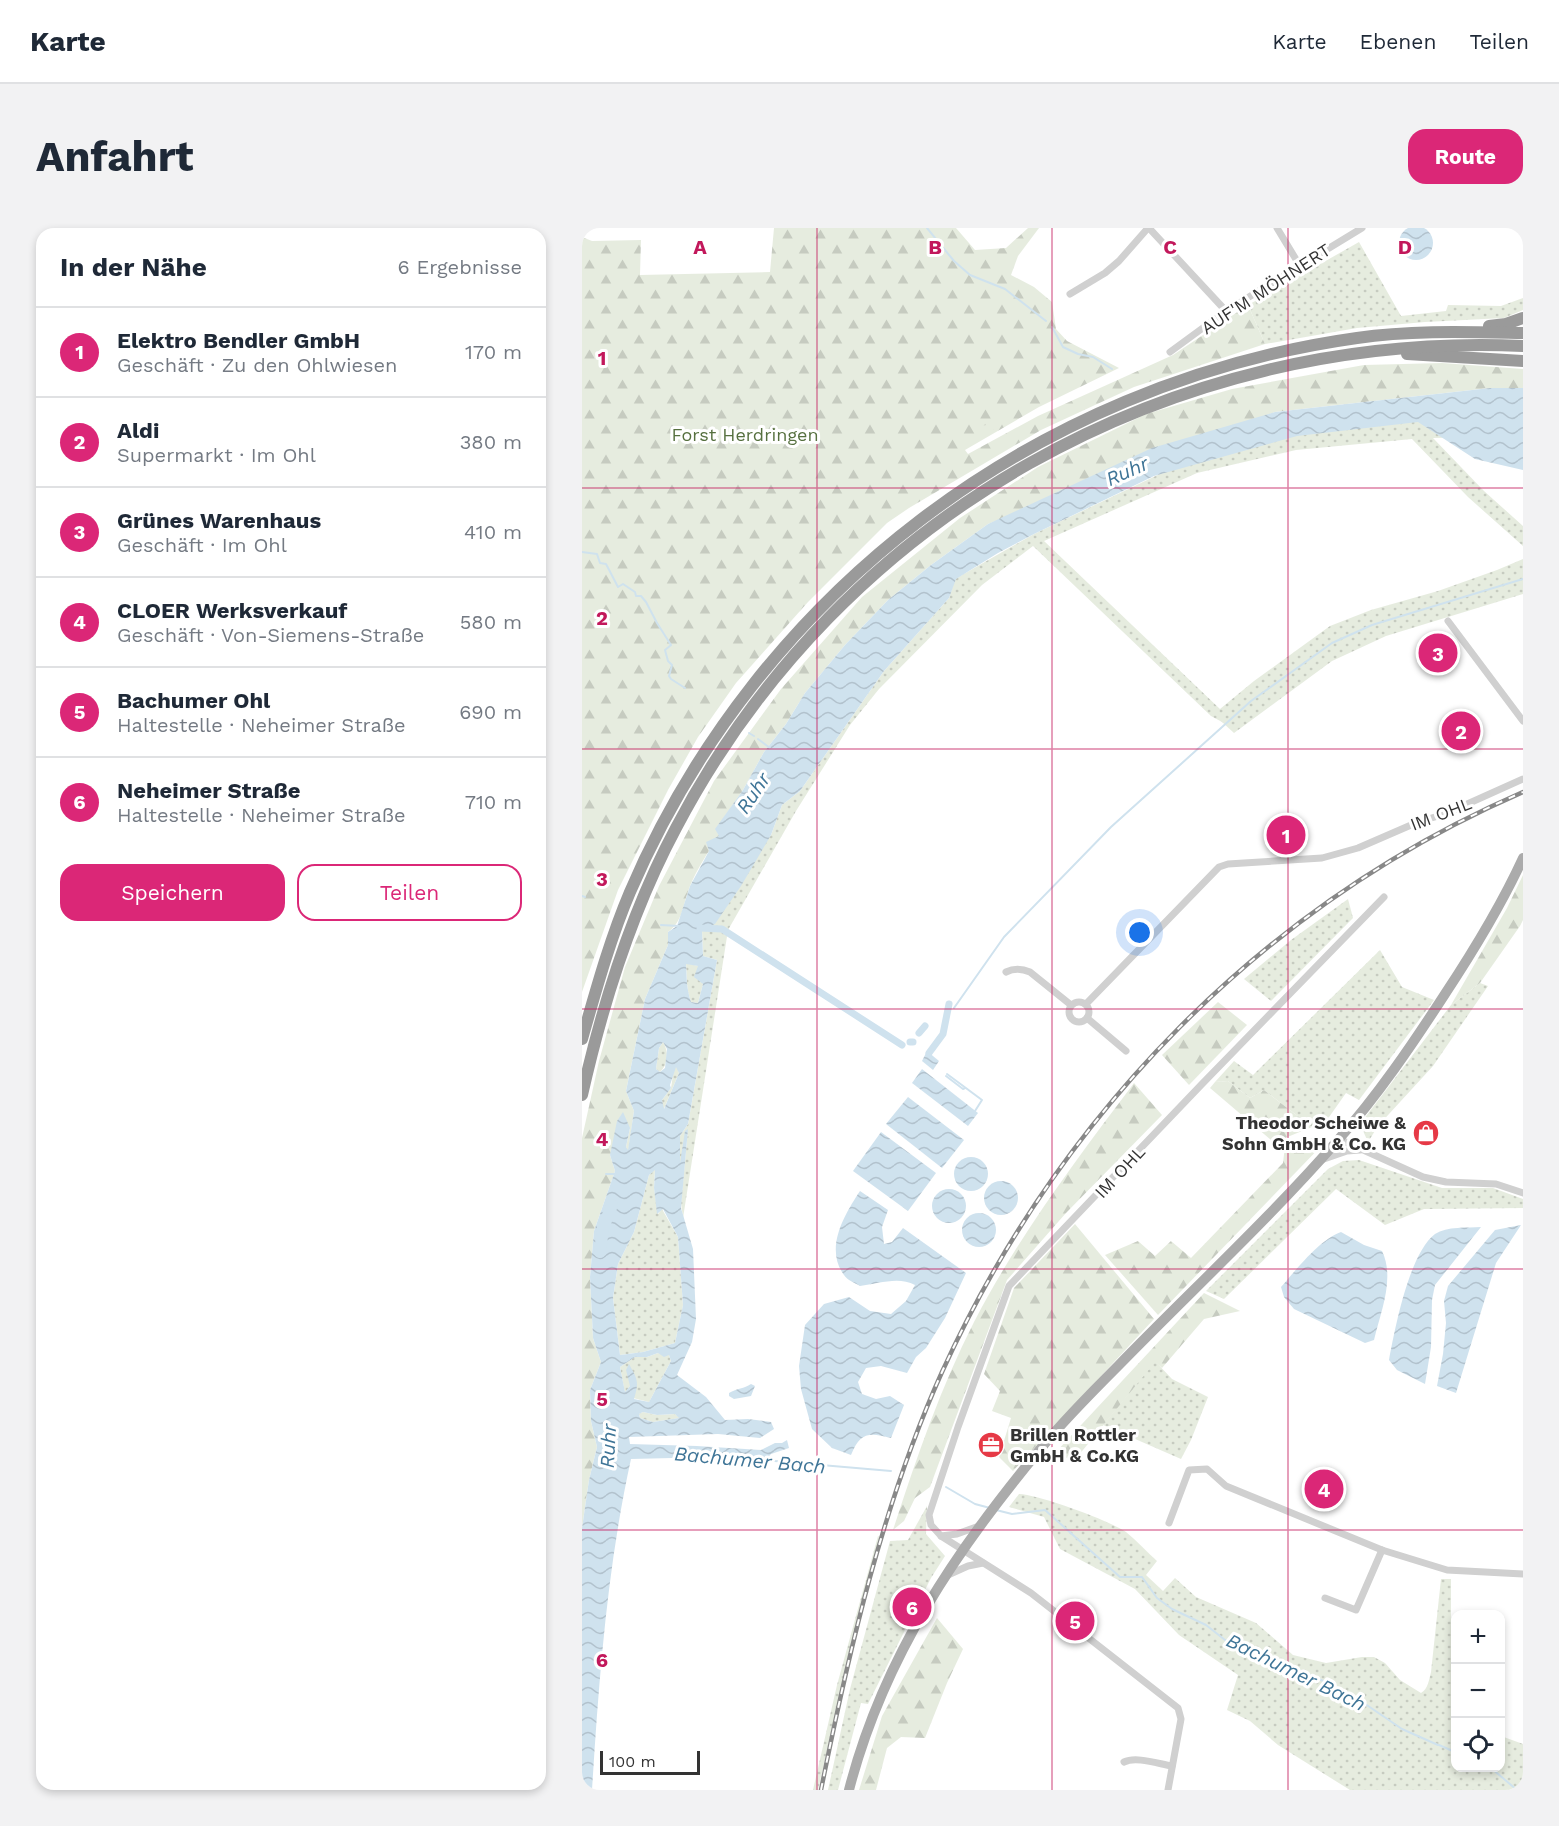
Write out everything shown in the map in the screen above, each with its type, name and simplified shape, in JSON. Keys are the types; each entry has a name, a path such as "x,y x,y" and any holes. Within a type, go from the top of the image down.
{"highway":[{"path":"1437,332 1501,325 1523,318"},
{"path":"582,1039 599,978 630,893 664,823 701,759 754,683 799,630 832,596 897,537 1004,462 1066,428 1135,397 1244,360 1359,337 1437,332 1523,333"},
{"path":"582,1095 611,982 630,929 675,828 717,756 745,716 807,639 905,546 1010,473 1071,440 1142,408 1192,391 1290,364 1361,352 1441,346 1523,346"},
{"path":"1361,352 1523,361"}],"main road":[{"path":"849,1790 858,1756 888,1677 922,1613 962,1551 1042,1446 1339,1139 1419,1035 1486,931 1523,858"}],"street":[{"path":"1070,294 1105,273 1119,261 1148,228 1226,311"},
{"path":"1277,228 1300,266"},
{"name":"AUF'M MÖHNERT","path":"1170,352 1226,311 1362,228"},
{"path":"1448,621 1523,721"},
{"name":"IM OHL","path":"1086,1004 1219,867 1228,864 1322,858 1358,848 1418,822 1445,814 1523,778"},
{"name":"IM OHL","path":"941,1536 929,1520 935,1496 1009,1286 1384,897"},
{"path":"1006,972 1012,969 1022,969 1030,972 1071,1005"},
{"path":"1080,1001 1086,1004 1090,1012 1087,1018 1079,1022 1072,1020 1068,1011 1071,1005 1080,1001"},
{"path":"1087,1018 1126,1051"},
{"path":"1339,1139 1423,1177 1446,1182 1496,1184 1523,1193"},
{"path":"1319,1161 1347,1151 1362,1150"},
{"path":"1168,1523 1189,1470 1207,1469 1226,1486 1383,1550 1447,1570 1523,1574"},
{"path":"941,1536 957,1534 982,1524"},
{"path":"941,1536 1031,1593 1178,1708 1181,1719 1168,1790"},
{"path":"1325,1598 1356,1610 1383,1550"},
{"path":"945,1576 968,1566 983,1563"},
{"path":"1124,1762 1143,1761 1172,1766"}],"green space":[{"name":"Forst Herdringen","path":"774,228 956,228 975,250 1006,248 1028,228 1039,228 1018,256 1011,275 1034,287 1052,302 1056,329 1067,341 1119,368 1039,407 965,450 968,454 1038,416 1173,355 1248,305 1265,344 1134,387 1041,430 887,523 808,602 736,683 698,737 668,790 618,890 582,992 582,237 592,241 641,240 640,275 770,272"},
{"path":"1359,242 1401,316 1446,311 1448,305 1501,306 1523,298 1523,310 1504,318 1357,328 1265,344 1248,305"},
{"path":"1442,363 1523,369 1523,388 1490,388 1275,412 988,524 931,565 888,600 845,645 805,693 786,724 764,752 743,790 716,829 719,836 693,880 680,918 668,932 668,945 645,999 626,1091 634,1111 628,1152 626,1147 630,1128 610,1155 615,1171 594,1231 590,1277 593,1338 601,1362 590,1390 591,1421 597,1447 589,1480 582,1528 582,1138 599,1061 625,967 659,886 714,781 781,689 862,597 960,518 1038,467 1146,414 1232,389 1364,365"},
{"path":"990,419 1001,423 984,437 969,441"},
{"path":"1497,421 1495,437 1433,438 1484,491 1523,526 1523,546 1468,497 1412,439 1296,450 1197,473 1044,541 1220,709 1254,681 1330,626 1371,610 1438,591 1523,559 1523,594 1386,636 1332,661 1234,733 1211,716 1033,546 982,585 879,689 850,725 796,811 728,930 683,1218 681,1203 688,1130 679,1170 680,1136 688,1124 717,960 703,956 702,930 771,835 782,805 800,791 884,671 949,598 955,579 1034,534 1187,461 1263,438 1395,422"},
{"path":"1523,875 1523,920 1520,926 1480,983 1451,1005 1507,908"},
{"path":"1348,899 1353,918 1271,1001 1244,979 1291,940"},
{"path":"1380,950 1402,987 1434,1000 1359,1100 1346,1093 1327,1120 1312,1127 1264,1090 1250,1098 1228,1081 1215,1082 1234,1061 1253,1075"},
{"path":"686,963 698,966 703,984 698,1003 691,1002 689,997"},
{"path":"1480,983 1488,986 1433,1066 1378,1126 1368,1142 1360,1124 1451,1005"},
{"path":"1218,1002 1247,1025 1189,1085 1162,1055"},
{"path":"663,1042 667,1058 660,1072 656,1069 659,1048"},
{"path":"677,1066 679,1073 663,1111 662,1100 671,1088 674,1068"},
{"path":"1228,1081 1250,1098 1264,1090 1312,1127 1280,1140 1271,1140 1210,1088 1215,1082"},
{"path":"1134,1083 1162,1115 1066,1213 1007,1280 930,1487 915,1498 904,1521 893,1530 929,1424 950,1373 991,1290 1069,1170"},
{"path":"1312,1138 1326,1141 1158,1315 1105,1255 1138,1241 1155,1256 1171,1241 1191,1258 1283,1163 1285,1146"},
{"path":"1359,1160 1442,1188 1493,1188 1523,1199 1523,1208 1424,1209 1385,1225 1336,1189 1224,1299 1206,1291 1328,1169 1343,1161"},
{"path":"655,1169 654,1188 658,1214 662,1209 678,1237 683,1305 675,1343 643,1352 620,1355 613,1298 618,1264 634,1232 649,1175"},
{"path":"1075,1224 1154,1319 1013,1471 999,1457 1011,1418 992,1411 1000,1391 984,1374 1014,1288"},
{"path":"1204,1293 1240,1311 1204,1319 1162,1368 1155,1362 1074,1461 1055,1453"},
{"path":"658,1353 669,1355 671,1361 649,1402 633,1398 630,1386 625,1393 620,1367 635,1357 647,1357"},
{"path":"1155,1361 1172,1379 1208,1397 1181,1459 1103,1425"},
{"path":"643,1412 657,1415 675,1414 680,1418 653,1422 640,1418 639,1414"},
{"path":"1019,1494 1029,1495 1105,1521 1126,1532 1157,1561 1146,1575 1163,1591 1175,1578 1196,1597 1256,1623 1293,1655 1326,1663 1374,1657 1385,1663 1400,1680 1421,1693 1427,1687 1431,1672 1441,1579 1451,1579 1451,1772 1505,1772 1505,1737 1523,1744 1523,1790 1350,1790 1278,1745 1250,1721 1227,1710 1238,1675 1179,1635 1135,1589 1060,1549 1044,1517 1009,1507"},
{"path":"927,1506 926,1534 945,1556 931,1578 868,1704 861,1703 838,1790 828,1790 850,1689 890,1541 908,1540"},
{"path":"878,1536 880,1537 852,1641 818,1790 813,1790 837,1685"},
{"path":"937,1618 963,1649 925,1738 901,1737 887,1748 876,1790 859,1790 882,1716"}],"water":[{"path":"1416,226 1428,231 1433,243 1428,255 1416,260 1404,255 1399,243 1404,231"},
{"path":"1490,388 1523,388 1523,470 1475,459 1418,422 1297,436 1154,476 998,553 956,579 949,598 884,671 800,791 782,805 771,835 741,886 715,924 702,930 703,956 717,960 688,1124 680,1136 680,1163 685,1131 688,1129 681,1208 693,1249 696,1319 692,1342 677,1375 706,1397 725,1420 748,1419 771,1422 774,1429 760,1438 718,1434 629,1437 630,1444 761,1450 787,1440 789,1448 771,1454 764,1462 672,1458 631,1459 610,1582 601,1665 592,1790 582,1790 582,1528 589,1480 597,1447 591,1421 590,1390 601,1362 593,1338 590,1277 594,1231 615,1171 610,1155 617,1121 623,1112 630,1128 626,1147 628,1150 634,1111 626,1091 645,999 668,945 668,932 677,926 690,886 709,851 706,842 719,836 715,829 743,790 764,752 786,724 805,693 845,645 888,600 931,565 988,524 1152,448 1275,412","holes":["686,964 698,966 694,977 703,984 698,1003 691,1002 687,987","663,1042 667,1049 665,1068 660,1072 656,1069 659,1048","676,1067 679,1073 664,1109 662,1100 671,1088","655,1170 654,1188 657,1214 663,1209 678,1237 683,1305 675,1343 643,1352 620,1355 613,1298 618,1264 634,1232 649,1175","658,1353 664,1357 669,1355 671,1361 649,1402 634,1399 637,1381 629,1364 626,1370 630,1386 625,1392 620,1367 635,1357 647,1357","643,1412 657,1415 675,1414 679,1418 653,1422 640,1418 639,1414"]},
{"path":"927,1051 939,1061 933,1070 922,1061"},
{"path":"922,1069 978,1113 968,1126 912,1083"},
{"path":"908,1097 964,1140 942,1168 886,1124"},
{"path":"881,1132 936,1173 908,1211 853,1171"},
{"path":"971,1157 983,1162 988,1174 983,1186 971,1191 959,1186 954,1174 959,1162"},
{"path":"1001,1181 1013,1186 1018,1198 1013,1210 1001,1215 989,1210 984,1198 989,1186"},
{"path":"949,1189 961,1194 966,1206 961,1218 949,1223 937,1218 932,1206 937,1194"},
{"path":"860,1191 888,1210 882,1227 884,1244 892,1242 903,1228 966,1273 945,1318 907,1373 881,1366 866,1368 858,1382 862,1394 876,1399 890,1396 904,1405 891,1438 877,1435 866,1436 854,1447 851,1455 832,1448 812,1429 801,1389 799,1366 805,1325 824,1304 849,1297 870,1311 891,1314 906,1301 915,1285 902,1281 888,1281 860,1286 849,1280 838,1265 836,1243 839,1232 848,1210"},
{"path":"979,1213 991,1218 996,1230 991,1242 979,1247 967,1242 962,1230 967,1218"},
{"path":"1521,1225 1496,1263 1456,1393 1437,1386 1443,1354 1446,1323 1444,1301 1448,1286 1495,1230"},
{"path":"1481,1227 1435,1285 1432,1300 1431,1347 1425,1384 1397,1370 1389,1360 1404,1292 1418,1258 1435,1234 1451,1229"},
{"path":"1341,1232 1364,1245 1382,1251 1386,1261 1386,1295 1374,1340 1365,1343 1294,1309 1284,1297 1281,1287 1316,1248"},
{"path":"751,1384 755,1386 751,1396 734,1399 729,1396 732,1391"}],"waterway":[{"path":"927,228 954,261 970,275 1005,289 1046,321"},
{"path":"1052,327 1063,347 1078,354 1093,357 1112,369"},
{"path":"582,552 597,554 600,563 606,564 618,587 623,584 646,602 671,645 665,650 668,661 672,665 669,676 685,688"},
{"path":"954,1008 1004,937 1111,827 1251,701 1332,643 1372,625 1523,579"},
{"path":"749,733 754,736"},
{"path":"758,739 770,748"},
{"path":"661,925 679,926"},
{"path":"700,928 722,929 902,1045"},
{"path":"929,1053 943,1034 949,1004"},
{"path":"919,1033 925,1026"},
{"path":"947,1074 982,1100 975,1111"},
{"path":"946,1076 963,1089 965,1088"},
{"path":"606,1174 616,1174"},
{"name":"Ruhr","path":"600,1252 603,1228 612,1205"},
{"name":"Bachumer Bach","path":"763,1460 891,1471"},
{"name":"Bachumer Bach","path":"946,1487 975,1504 990,1508"},
{"name":"Bachumer Bach","path":"996,1510 1012,1514 1045,1510 1120,1577 1142,1577 1157,1598 1172,1609 1206,1625 1225,1640 1313,1676 1352,1695 1402,1729 1438,1745"},
{"name":"Bachumer Bach","path":"1439,1745 1451,1750"},
{"name":"Bachumer Bach","path":"1496,1772 1517,1790"}],"railway":[{"path":"821,1790 843,1684 870,1578 885,1525 921,1422 942,1372 990,1278 1046,1189 1109,1105 1179,1028 1256,957 1339,894 1428,839 1523,792"}],"place":[{"name":"Grünes Warenhaus","path":"1438,653"},
{"name":"Aldi","path":"1461,731"},
{"name":"Elektro Bendler GmbH","path":"1286,835"},
{"name":"Theodor Scheiwe & Sohn GmbH & Co. KG","path":"1426,1133"},
{"name":"Brillen Rottler GmbH & Co.KG","path":"991,1445"},
{"name":"CLOER Werksverkauf","path":"1324,1489"},
{"name":"Neheimer Straße","path":"912,1607"},
{"name":"Bachumer Ohl","path":"1075,1621"}]}
